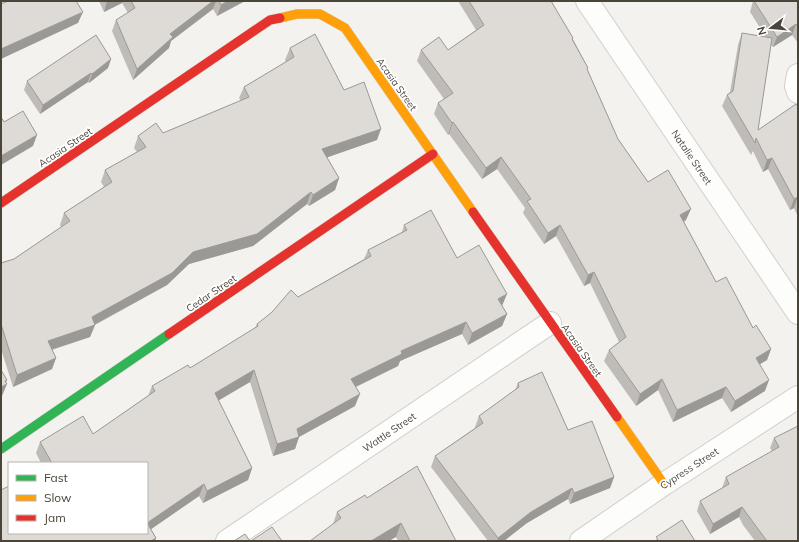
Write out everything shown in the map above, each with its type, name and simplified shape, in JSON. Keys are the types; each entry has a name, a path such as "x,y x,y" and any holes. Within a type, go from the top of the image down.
{"street":[{"name":"Natalie Street","path":"587,1 798,313"},
{"name":"Acasia Street","path":"1,203 270,20 297,14 320,14 345,28 664,484"},
{"path":"798,75 796,86 798,92"},
{"name":"Cedar Street","path":"1,450 433,154"},
{"name":"Wattle Street","path":"228,541 550,323"},
{"name":"Cypress Street","path":"581,541 664,484 798,397"}],"building":[{"path":"8,1 76,1 83,12 1,49 1,4"},
{"path":"131,1 213,1 170,34 173,37 137,69 116,20 135,8"},
{"path":"219,1 228,1 221,5"},
{"path":"469,1 551,1 573,38 572,39 588,68 587,69 618,139 648,182 668,170 691,209 680,215 716,282 726,277 753,328 756,325 771,349 756,358 769,380 735,401 726,387 677,410 662,379 640,394 609,350 626,337 594,272 588,275 560,225 548,233 527,201 531,199 501,157 486,168 438,103 453,93 421,50 439,37 448,50 484,25"},
{"path":"754,1 798,1 798,27 796,24 777,37"},
{"path":"742,33 772,38 758,130 796,104 798,107 798,197 794,199 772,158 767,160 756,138 755,143 727,95 733,91"},
{"path":"315,34 344,90 364,82 381,129 322,149 339,178 313,195 311,192 257,234 193,252 172,273 92,317 95,325 48,341 56,358 17,375 1,324 1,263 14,259 70,221 64,213 112,182 105,170 146,147 138,136 156,123 163,133 249,97 244,87 294,57 290,48"},
{"path":"96,35 111,59 92,74 91,73 43,105 27,81"},
{"path":"23,111 37,135 1,156 1,117 4,122"},
{"path":"431,210 457,258 479,245 507,294 498,299 507,314 472,333 466,322 401,351 402,354 351,379 360,394 297,429 299,437 277,444 254,370 215,393 252,468 207,491 204,484 148,522 148,462 51,462 40,442 83,416 93,434 155,391 152,386 188,365 190,368 258,326 257,324 272,312 291,290 298,297 371,256 368,250 407,230 404,225"},
{"path":"1,370 7,380 5,381 7,384 1,387"},
{"path":"542,372 568,430 592,421 614,477 574,493 572,488 531,512 498,538 435,456 483,423 479,416 519,387 518,383"},
{"path":"798,426 798,541 767,541 742,507 713,524 700,501 729,484 726,477 779,447 774,438"},
{"path":"417,466 456,541 410,541 401,523 371,541 310,541 341,518 337,512 365,495 367,498"},
{"path":"8,486 8,534 148,534 148,525 156,538 151,541 1,541 1,490"},
{"path":"682,520 695,541 655,541 658,539 656,537"},
{"path":"272,527 282,541 251,541"},
{"path":"245,534 250,541 234,541"}],"traffic: fast":[{"path":"1,449 169,334"}],"traffic: slow":[{"path":"280,18 297,14 320,14 345,28 473,212"},
{"path":"617,417 664,484"}],"traffic: jam":[{"path":"1,203 270,20 280,18"},
{"path":"169,334 433,154"},
{"path":"473,212 617,417"}]}
